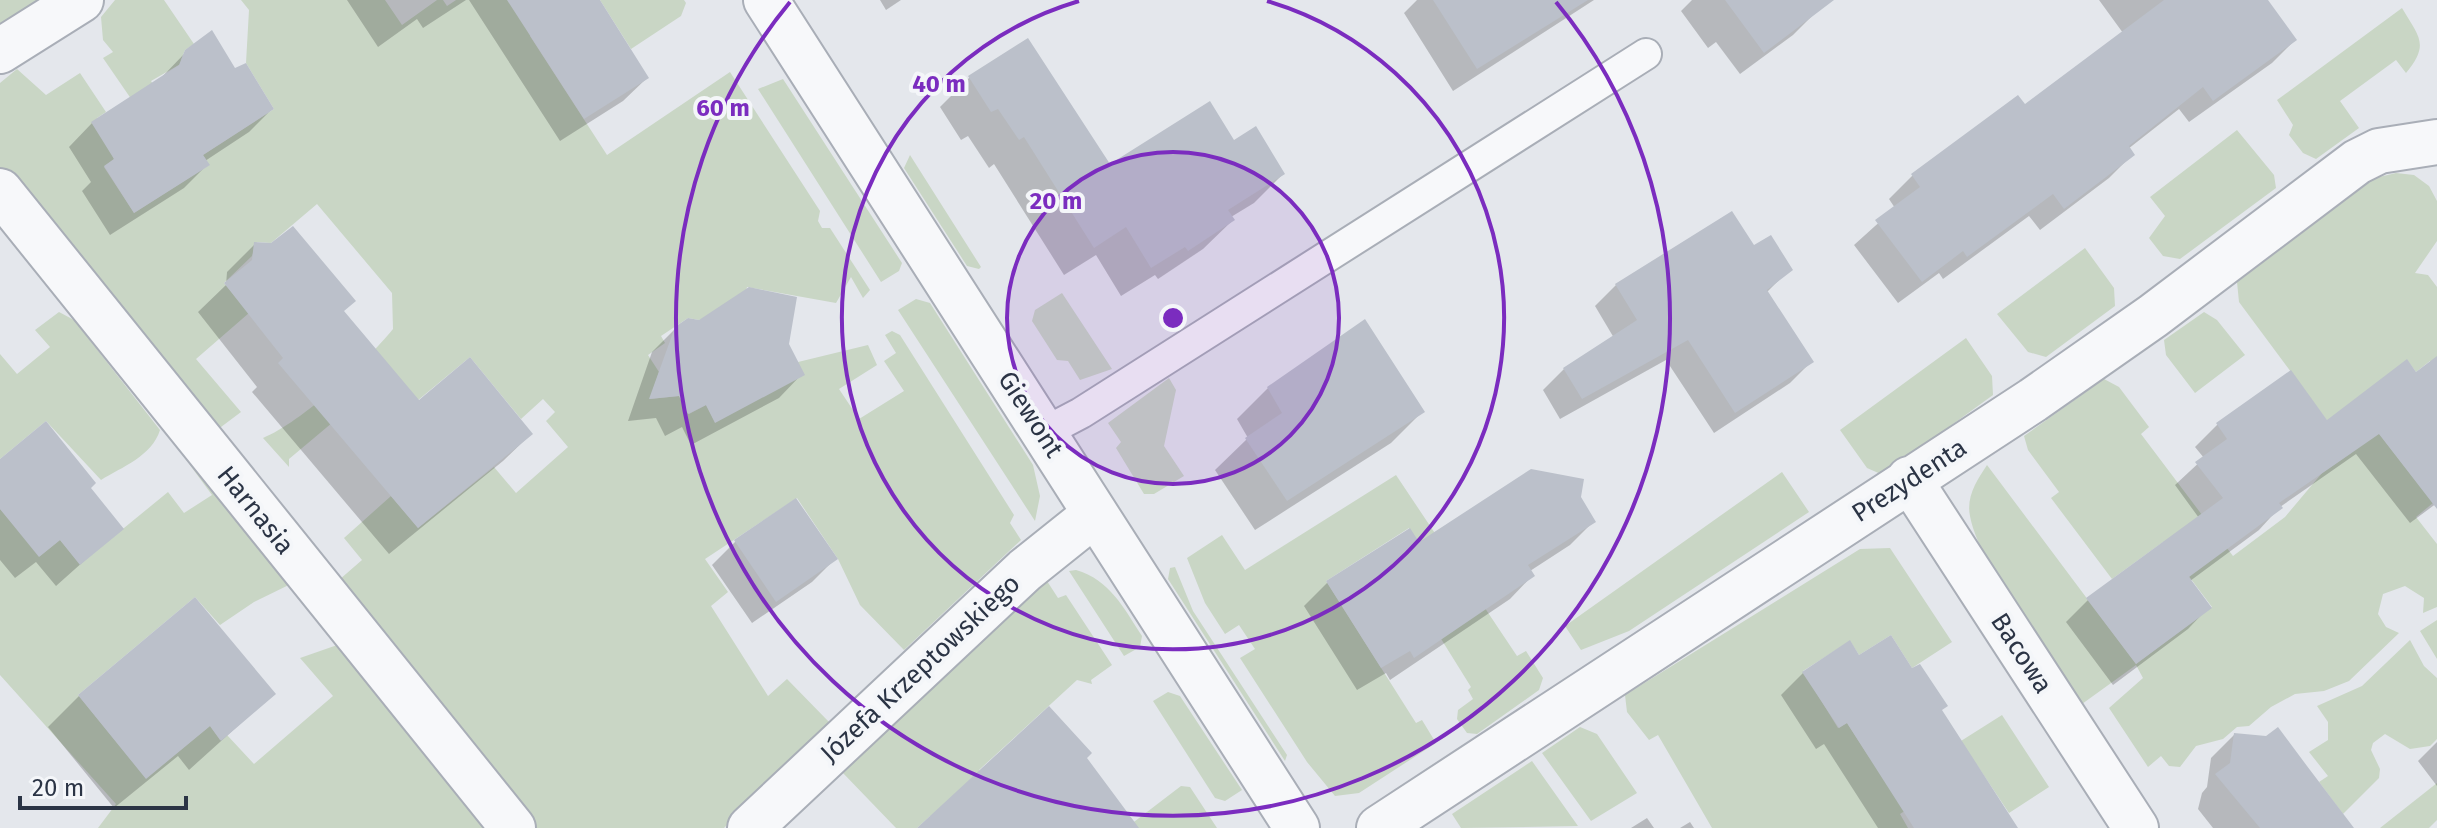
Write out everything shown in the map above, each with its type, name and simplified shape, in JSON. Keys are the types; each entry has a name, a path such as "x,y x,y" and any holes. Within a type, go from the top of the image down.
{"street":[{"path":"0,51 81,0"},
{"name":"Giewont","path":"766,0 1297,828"},
{"name":"Prezydenta","path":"1379,828 2118,341 2357,162 2379,151 2437,142"},
{"name":"Harnasia","path":"0,191 513,828"},
{"name":"Bacowa","path":"1909,479 2136,828"},
{"name":"Józefa Krzeptowskiego","path":"750,828 1025,570 1095,514"}],"lane":[{"path":"1043,433 1081,413 1646,54"}],"green space":[{"path":"0,0 40,0 0,25"},
{"path":"115,0 164,0 194,44 185,50 181,60 184,62 151,81 158,92 136,106 103,58 113,52 103,40 101,17"},
{"path":"241,0 385,0 402,25 437,0 443,0 447,6 456,0 584,0 530,36 607,155 730,72 820,211 818,221 822,228 830,228 870,290 863,298 851,277 836,303 747,287 742,308 699,320 688,318 661,336 665,343 648,355 659,372 650,399 679,396 689,414 706,405 715,422 798,362 868,345 877,365 839,389 859,419 904,391 884,361 896,353 885,335 892,331 900,335 1014,515 1010,523 1021,540 904,650 860,605 838,559 797,498 705,559 728,592 711,606 768,696 787,679 829,722 724,828 533,828 388,653 396,645 339,580 362,560 344,538 391,496 418,528 494,467 516,493 568,447 546,421 555,412 543,399 521,419 470,357 376,435 351,407 289,459 289,467 263,438 296,419 332,390 393,329 392,293 317,204 271,243 257,242 252,256 224,283 249,313 196,359 241,412 213,433 0,177 0,83 17,69 46,95 80,73 106,112 97,118 114,159 104,167 134,213 209,165 203,155 274,109 246,63 249,10"},
{"path":"600,0 684,0 686,3 681,16 631,49"},
{"path":"2402,8 2419,40 2418,55 2413,63 2406,73 2396,60 2340,101 2359,128 2316,159 2303,153 2289,135 2293,125 2277,100"},
{"path":"783,79 902,263 899,271 881,282 758,89"},
{"path":"2237,130 2274,175 2276,188 2180,259 2163,256 2149,238 2165,216 2150,197"},
{"path":"910,155 981,267 979,269 967,266 904,168"},
{"path":"2396,173 2414,175 2429,186 2437,201 2437,241 2415,273 2428,275 2437,287 2437,369 2430,361 2416,372 2407,360 2363,413 2433,503 2416,517 2437,544 2437,607 2423,613 2424,598 2405,586 2383,594 2378,614 2386,627 2399,633 2349,681 2324,691 2295,694 2271,707 2249,726 2237,727 2223,739 2196,746 2180,767 2169,766 2161,756 2148,767 2109,708 2143,678 2136,665 2082,704 2018,612 1987,560 1970,516 1973,489 1987,465 2136,664 2212,607 2163,542 2112,579 2051,498 2059,492 2028,450 2024,436 2104,379 2119,387 2149,427 2141,434 2233,556 2285,517 2322,473 2351,453 2239,302 2237,282 2375,178"},
{"path":"2085,248 2114,288 2115,306 2046,357 2028,352 1997,314"},
{"path":"1062,293 1112,369 1080,380 1068,361 1057,360 1032,321 1035,310"},
{"path":"916,299 930,303 1033,465 1040,496 1035,521 898,310"},
{"path":"59,312 74,320 160,430 143,454 101,480 46,421 0,459 0,354 17,374 50,347 35,330"},
{"path":"2204,312 2217,320 2245,355 2195,393 2166,355 2164,340"},
{"path":"1966,338 1992,376 1993,395 1883,475 1867,468 1840,430"},
{"path":"1169,378 1176,390 1164,446 1184,476 1154,494 1144,494 1116,448 1121,442 1108,423"},
{"path":"186,445 301,579 254,602 220,625 195,597 78,695 146,778 210,726 220,740 227,735 254,764 333,696 300,658 343,643 489,828 98,828 116,804 0,675 0,509 40,556 60,540 80,564 168,492 184,513 212,495 184,457"},
{"path":"1782,472 1809,512 1629,631 1581,650 1565,626"},
{"path":"1396,475 1517,656 1526,651 1543,678 1539,690 1477,734 1467,733 1457,719 1458,710 1473,699 1468,690 1471,687 1438,634 1465,615 1409,528 1326,581 1416,723 1422,720 1436,743 1359,793 1335,796 1307,762 1240,658 1255,649 1239,625 1225,634 1205,603 1187,558 1222,535 1245,570"},
{"path":"1890,548 1952,642 1912,668 1891,635 1859,655 1850,641 1803,671 1838,728 1847,723 1869,757 1923,765 2002,715 2049,787 2009,813 1977,765 1900,814 1908,828 1712,828 1658,735 1649,740 1627,712 1625,695 1860,549"},
{"path":"1175,567 1193,611 1287,755 1285,761 1168,579 1170,568"},
{"path":"1076,570 1098,580 1115,596 1142,636 1140,647 1124,656 1069,571"},
{"path":"1047,581 1058,598 1066,595 1112,665 1091,680 1092,684 1077,680 979,770 1032,828 930,816 917,828 896,828 842,772 1025,595"},
{"path":"2437,620 2437,659 2420,631"},
{"path":"2410,640 2424,666 2437,678 2437,739 2430,746 2410,749 2385,734 2373,743 2371,750 2380,769 2379,778 2343,814 2319,782 2328,776 2309,752 2328,740 2328,722 2317,706 2362,686"},
{"path":"1168,692 1180,696 1242,790 1225,801 1215,798 1153,701"},
{"path":"1580,727 1597,734 1637,793 1591,821 1542,753"},
{"path":"1532,761 1578,826 1461,828 1452,814"},
{"path":"2437,783 2437,820 2429,828 2380,828"},
{"path":"1181,786 1190,787 1217,828 1126,828"}],"building":[{"path":"507,0 600,0 649,78 584,119"},
{"path":"1433,0 1588,0 1477,69"},
{"path":"1725,0 1834,0 1764,53"},
{"path":"2164,0 2268,0 2297,40 2213,101 2203,87 2129,146 2135,155 2064,209 2053,194 1967,257 1963,251 1922,282 1875,220 1920,187 1911,174 2018,95 2025,104"},
{"path":"212,30 235,68 246,63 274,109 203,155 210,165 134,213 104,166 114,159 91,122 179,65 185,50"},
{"path":"1028,38 1110,164 1210,101 1234,140 1256,126 1285,174 1228,210 1235,220 1188,251 1185,247 1151,268 1126,227 1094,248 1024,137 1019,140 998,109 991,112 968,76"},
{"path":"1732,211 1754,245 1771,235 1793,270 1767,290 1814,362 1735,413 1688,340 1582,399 1563,368 1637,320 1615,284"},
{"path":"293,226 356,301 344,311 419,400 470,357 533,434 418,528 278,363 283,358 224,283 252,260 254,242 271,243"},
{"path":"749,287 797,297 789,344 805,375 715,423 706,405 688,414 679,396 649,399 675,327 688,318 699,320"},
{"path":"1365,319 1425,412 1287,501 1245,438 1282,413 1267,387"},
{"path":"2437,356 2437,509 2379,434 2279,503 2283,508 2189,577 2212,608 2136,664 2086,598 2223,498 2195,462 2227,439 2216,423 2291,370 2327,420 2407,359 2416,372"},
{"path":"46,421 96,483 91,488 124,529 80,565 60,540 39,557 0,509 0,459"},
{"path":"1531,469 1584,479 1581,497 1596,522 1528,565 1535,576 1414,658 1410,651 1381,668 1326,581 1410,528 1419,542"},
{"path":"796,498 838,559 776,602 734,540"},
{"path":"195,597 276,694 221,741 210,726 146,779 78,695"},
{"path":"1891,635 1912,668 1920,664 1948,706 1942,710 2018,828 1914,828 1847,723 1839,728 1802,672 1850,640 1859,655"},
{"path":"1049,706 1092,753 1087,758 1139,828 917,828"},
{"path":"2278,727 2354,828 2260,828 2215,774 2230,763 2234,733 2266,736"}]}
